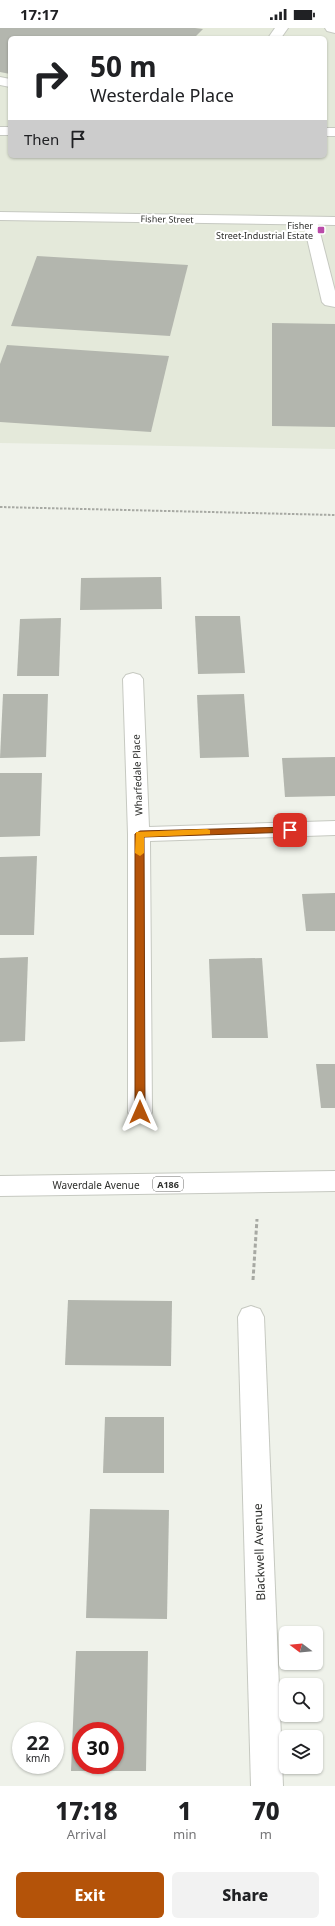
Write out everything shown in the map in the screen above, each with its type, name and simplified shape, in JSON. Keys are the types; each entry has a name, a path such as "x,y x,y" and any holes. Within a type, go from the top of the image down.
{"street":[{"path":"276,36 282,28"},
{"path":"331,28 335,29"},
{"name":"Fisher Street","path":"0,216 335,221"},
{"path":"310,221 330,302 335,302"},
{"name":"Wharfedale Place","path":"134,678 140,834 140,1112"},
{"path":"140,834 335,828"},
{"name":"Waverdale Avenue","path":"0,1186 335,1181"},
{"name":"Blackwell Avenue","path":"251,1318 267,1786"}],"path":[{"path":"0,507 335,515"},
{"path":"251,1318 259,1182"}],"shaded area":[{"path":"0,28 335,28 335,449 0,443"}],"building":[{"path":"0,28 203,29 196,36 8,36 8,74 0,72"},
{"path":"37,256 188,265 170,336 11,326"},
{"path":"272,323 335,324 335,427 272,426"},
{"path":"7,345 169,356 151,432 0,422 0,364"},
{"path":"161,577 162,609 80,610 81,578"},
{"path":"195,616 240,616 245,673 198,674"},
{"path":"61,618 59,676 17,676 20,619"},
{"path":"3,694 48,694 46,757 0,758"},
{"path":"244,694 249,757 200,758 197,695"},
{"path":"335,757 335,796 285,797 282,758"},
{"path":"0,773 42,773 40,836 0,837"},
{"path":"37,856 34,935 0,935 0,857"},
{"path":"335,893 335,931 306,931 302,894"},
{"path":"28,957 25,1041 0,1042 0,958"},
{"path":"262,958 268,1038 212,1038 209,959"},
{"path":"316,1064 335,1064 335,1108 321,1108"},
{"path":"68,1300 172,1301 171,1366 65,1365"},
{"path":"105,1417 164,1417 164,1473 103,1473"},
{"path":"90,1509 169,1510 167,1619 86,1618"},
{"path":"76,1651 148,1651 146,1771 124,1771 124,1722 73,1722"},
{"path":"72,1747 72,1771 71,1771"}],"slow traffic":[{"path":"140,853 140,834 207,832"}],"place":[{"name":"Fisher Street-Industrial Estate","path":"321,230"}],"route":[{"path":"140,1112 140,834 290,830"}]}
